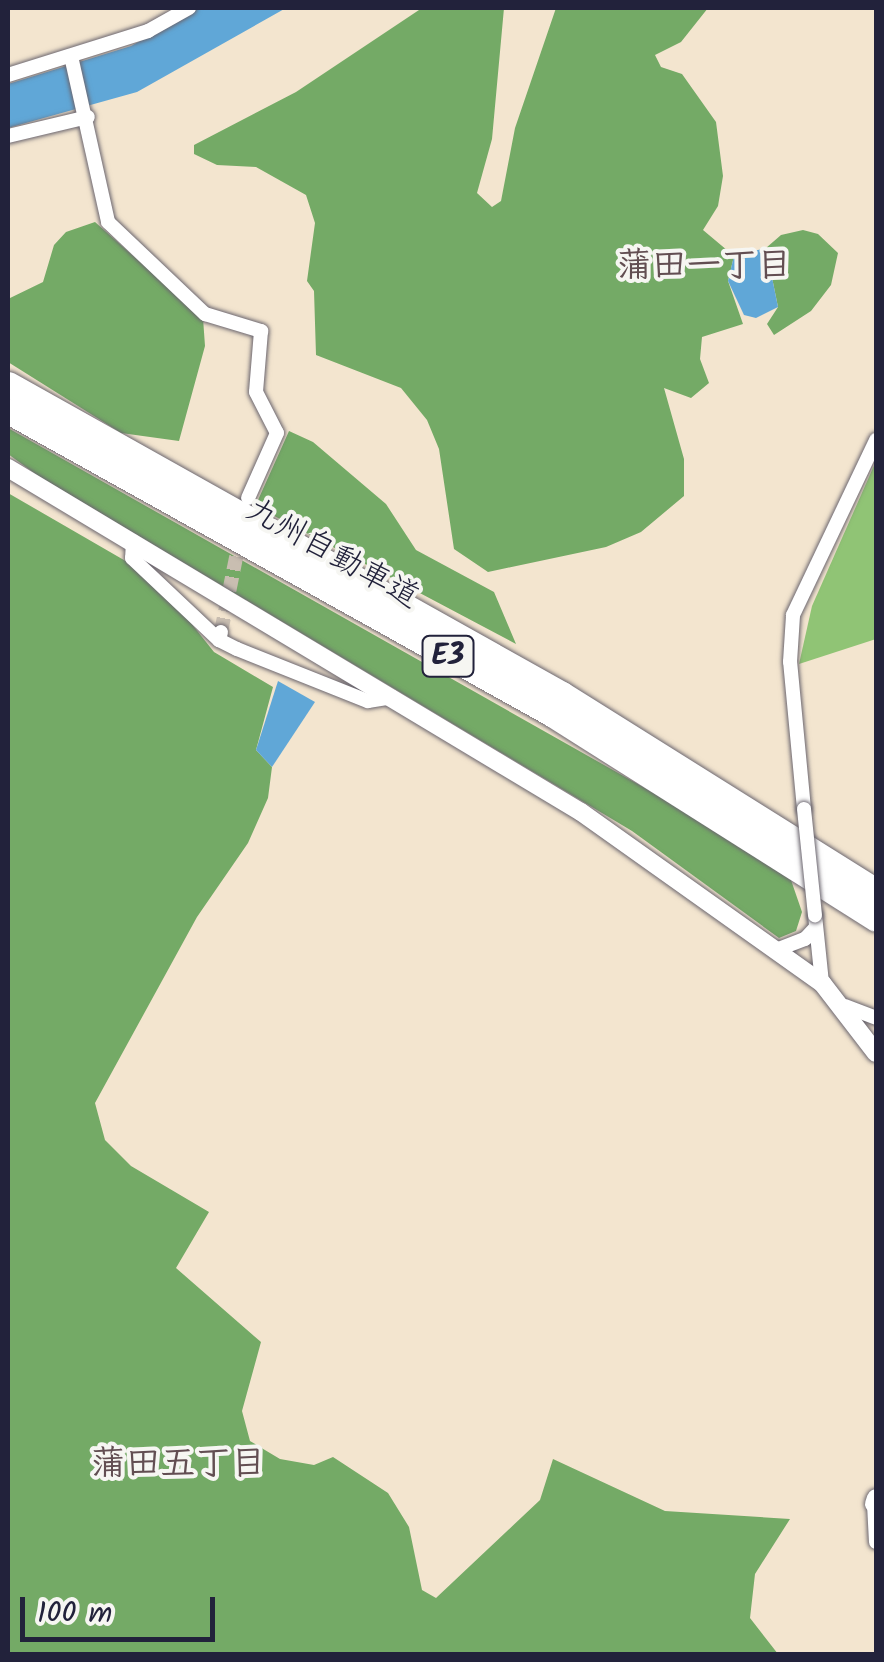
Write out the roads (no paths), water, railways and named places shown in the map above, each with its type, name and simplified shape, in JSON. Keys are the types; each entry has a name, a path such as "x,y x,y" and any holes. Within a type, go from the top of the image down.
{"highway":[{"name":"九州自動車道","path":"8,384 577,703 876,891"},
{"name":"九州自動車道","path":"8,411 552,714 876,919"}],"street":[{"path":"8,75 72,61 148,32 189,8"},
{"path":"72,61 88,117 102,197 118,236 205,314 261,331 256,392 277,433 248,498"},
{"path":"8,136 88,117"},
{"path":"822,983 790,662 793,616 876,440"},
{"path":"8,468 582,812 822,983 845,1006 876,1053"},
{"path":"133,541 132,558 220,636 368,702 395,697"},
{"path":"776,950 816,921"},
{"path":"845,1006 876,1018"},
{"path":"875,1501 876,1542"}],"water":[{"path":"200,8 286,8 137,92 8,128 8,84 131,46"},
{"path":"766,248 778,307 756,318 744,315 728,281 734,256"},
{"path":"278,681 315,702 272,767 256,750"}],"tunnel":[{"path":"221,632 240,538"}],"district":[{"name":"蒲田一丁目","path":"704,267"},
{"name":"蒲田五丁目","path":"178,1465"}]}
